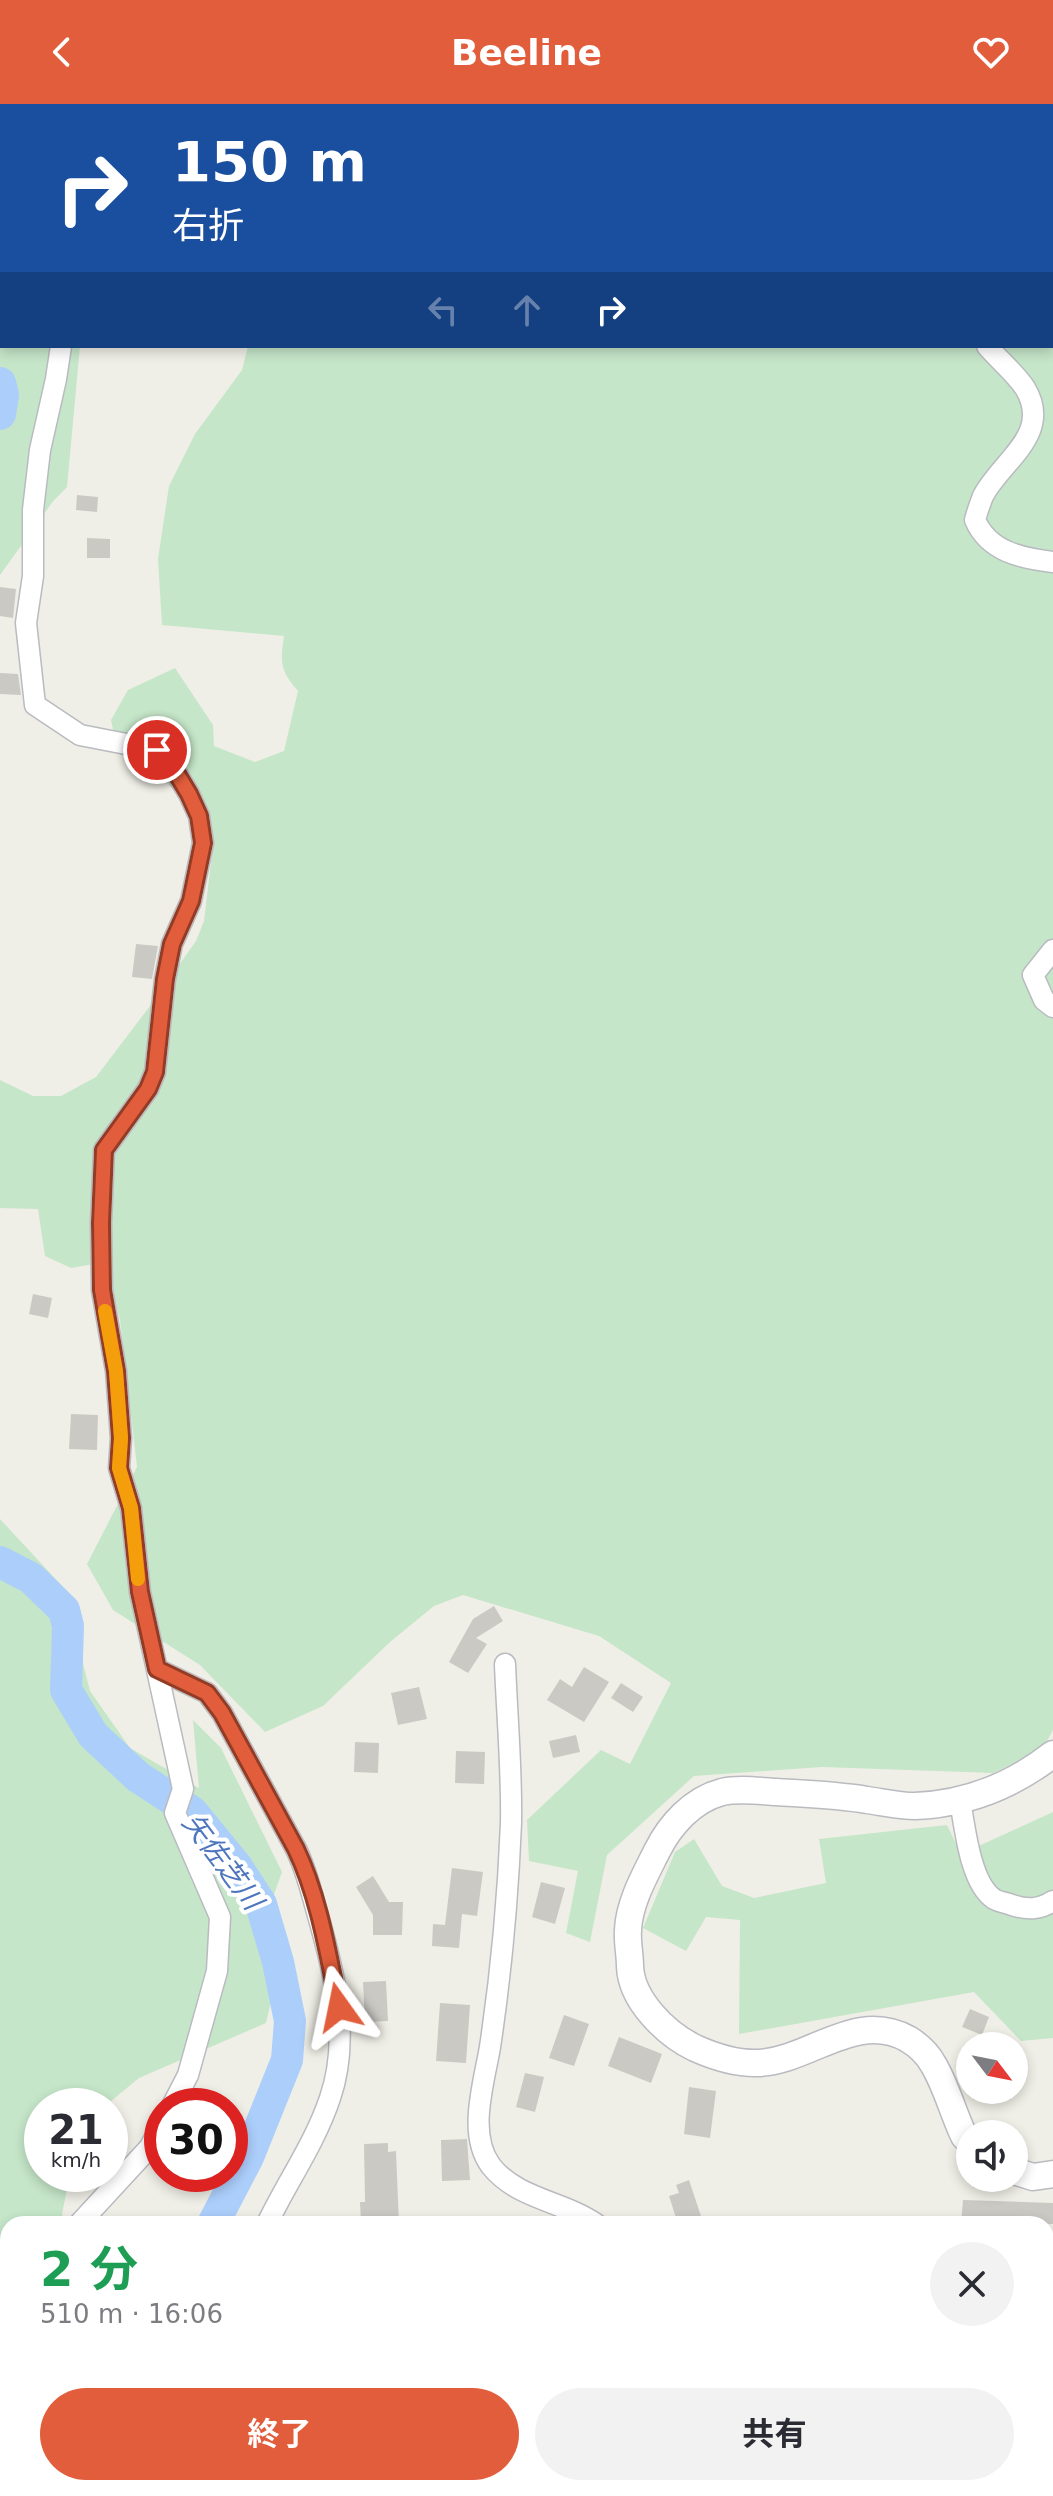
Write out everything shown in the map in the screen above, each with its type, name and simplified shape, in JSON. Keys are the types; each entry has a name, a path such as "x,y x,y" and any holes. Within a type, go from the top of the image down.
{"street":[{"path":"61,348 40,450 33,510 33,576 26,623 35,705 80,735 157,750 174,769 189,794 199,816 203,843 191,901 172,944 155,1072 148,1089 104,1150 101,1223 102,1290 116,1371 121,1438 119,1468 131,1508 140,1592 183,1789 175,1813 220,1917 217,1971 188,2075 181,2088"},
{"path":"989,348 1025,388 1035,409 1036,422 1025,442 984,495 975,520 981,534 995,545 1020,557 1053,562"},
{"path":"1053,950 1033,975 1044,1000 1053,1007"},
{"path":"505,1664 511,1821 499,1966 479,2141 490,2165 509,2183 584,2216"},
{"path":"157,1669 207,1693 222,1713 296,1849 304,1865 324,1938 339,2007 340,2050 332,2095 271,2216"},
{"path":"957,2120 933,2063 918,2045 893,2030 866,2029 839,2036 801,2053 759,2063 723,2060 692,2047 667,2030 646,2006 630,1976 628,1929 641,1885 667,1831 693,1806 722,1792 843,1796 912,1806 960,1801 993,1791 1053,1754"},
{"path":"960,1801 971,1860 983,1887 994,1899 1022,1909 1041,1908 1053,1901"},
{"path":"86,2216 144,2154"},
{"path":"1028,2175 1053,2174"}],"green space":[{"path":"0,348 80,348 67,487 54,500 0,575"},
{"path":"248,348 1053,348 1053,1730 1042,1750 993,1773 822,1767 694,1776 607,1855 590,1942 566,1933 578,1871 529,1861 527,1820 601,1750 630,1764 671,1683 599,1636 463,1595 434,1606 390,1642 323,1706 265,1732 200,1665 113,1610 87,1564 137,1467 120,1320 105,1262 71,1268 45,1256 38,1209 0,1208 0,1080 33,1096 61,1096 96,1077 196,941 204,921 212,854 203,817 114,734 111,720 128,690 175,668 213,725 214,746 255,762 284,751 298,691 283,666 284,636 162,625 158,559 169,486 195,434 242,370"},
{"path":"0,1519 64,1588 90,1691 130,1748 199,1788 193,1720 221,1748 282,1872 262,1928 273,1994 266,2023 139,2078 127,2088 24,2088 24,2192 66,2192 63,2216 0,2216"},
{"path":"1053,1812 1053,2038 1028,2040 1028,2032 1012,2032 974,1992 739,2034 740,1920 706,1917 686,1951 643,1928 675,1852 694,1839 722,1886 754,1898 826,1883 819,1839 947,1825 961,1854"}],"building":[{"path":"77,495 98,497 97,512 76,510"},
{"path":"87,538 110,539 110,558 87,558"},
{"path":"0,587 16,589 13,618 0,616"},
{"path":"0,673 18,674 21,695 0,694"},
{"path":"136,944 158,946 152,979 132,977"},
{"path":"33,1294 52,1298 48,1318 29,1314"},
{"path":"71,1414 98,1415 97,1450 69,1449"},
{"path":"494,1606 503,1621 476,1638 487,1644 468,1673 449,1662 473,1619"},
{"path":"584,1667 609,1682 584,1722 547,1700 560,1679 572,1687"},
{"path":"621,1683 643,1697 633,1712 611,1698"},
{"path":"419,1687 427,1719 398,1725 391,1693"},
{"path":"576,1735 580,1752 553,1758 549,1741"},
{"path":"355,1742 379,1743 378,1773 354,1772"},
{"path":"456,1751 485,1752 484,1784 455,1783"},
{"path":"452,1868 483,1872 477,1916 462,1914 459,1948 432,1946 433,1924 445,1925"},
{"path":"373,1876 389,1902 403,1902 402,1935 373,1935 373,1915 356,1887"},
{"path":"541,1882 565,1888 555,1924 532,1917"},
{"path":"386,1981 388,2021 365,2022 363,1982"},
{"path":"440,2003 470,2005 466,2063 436,2061"},
{"path":"970,2009 989,2017 983,2032 962,2027"},
{"path":"564,2015 589,2024 574,2066 549,2058"},
{"path":"619,2037 662,2054 651,2083 608,2066"},
{"path":"525,2073 544,2077 535,2112 516,2107"},
{"path":"689,2087 716,2091 710,2138 684,2134"},
{"path":"467,2139 470,2180 442,2181 441,2140"},
{"path":"388,2143 388,2152 396,2151 399,2216 361,2216 360,2202 365,2202 364,2144"},
{"path":"689,2180 701,2216 675,2216 669,2196 679,2193 676,2185"},
{"path":"963,2200 1053,2203 1053,2216 962,2216"}],"waterway":[{"name":"矢佐芝川","path":"0,383 3,395 0,414"},
{"name":"矢佐芝川","path":"0,1562 31,1578 64,1610 68,1626 66,1690 93,1735 138,1777 192,1812 237,1867 261,1904 278,1962 290,2021 287,2060 248,2157 217,2216"}],"slow traffic":[{"path":"105,1311 116,1371 121,1438 119,1468 131,1508 138,1579"}],"route":[{"path":"157,750 174,769 189,794 199,816 203,843 191,901 172,944 155,1072 148,1089 104,1150 102,1290 116,1371 121,1438 119,1468 131,1508 140,1592 157,1669 207,1693 222,1713 296,1849 304,1865 324,1938 339,2007"}]}
